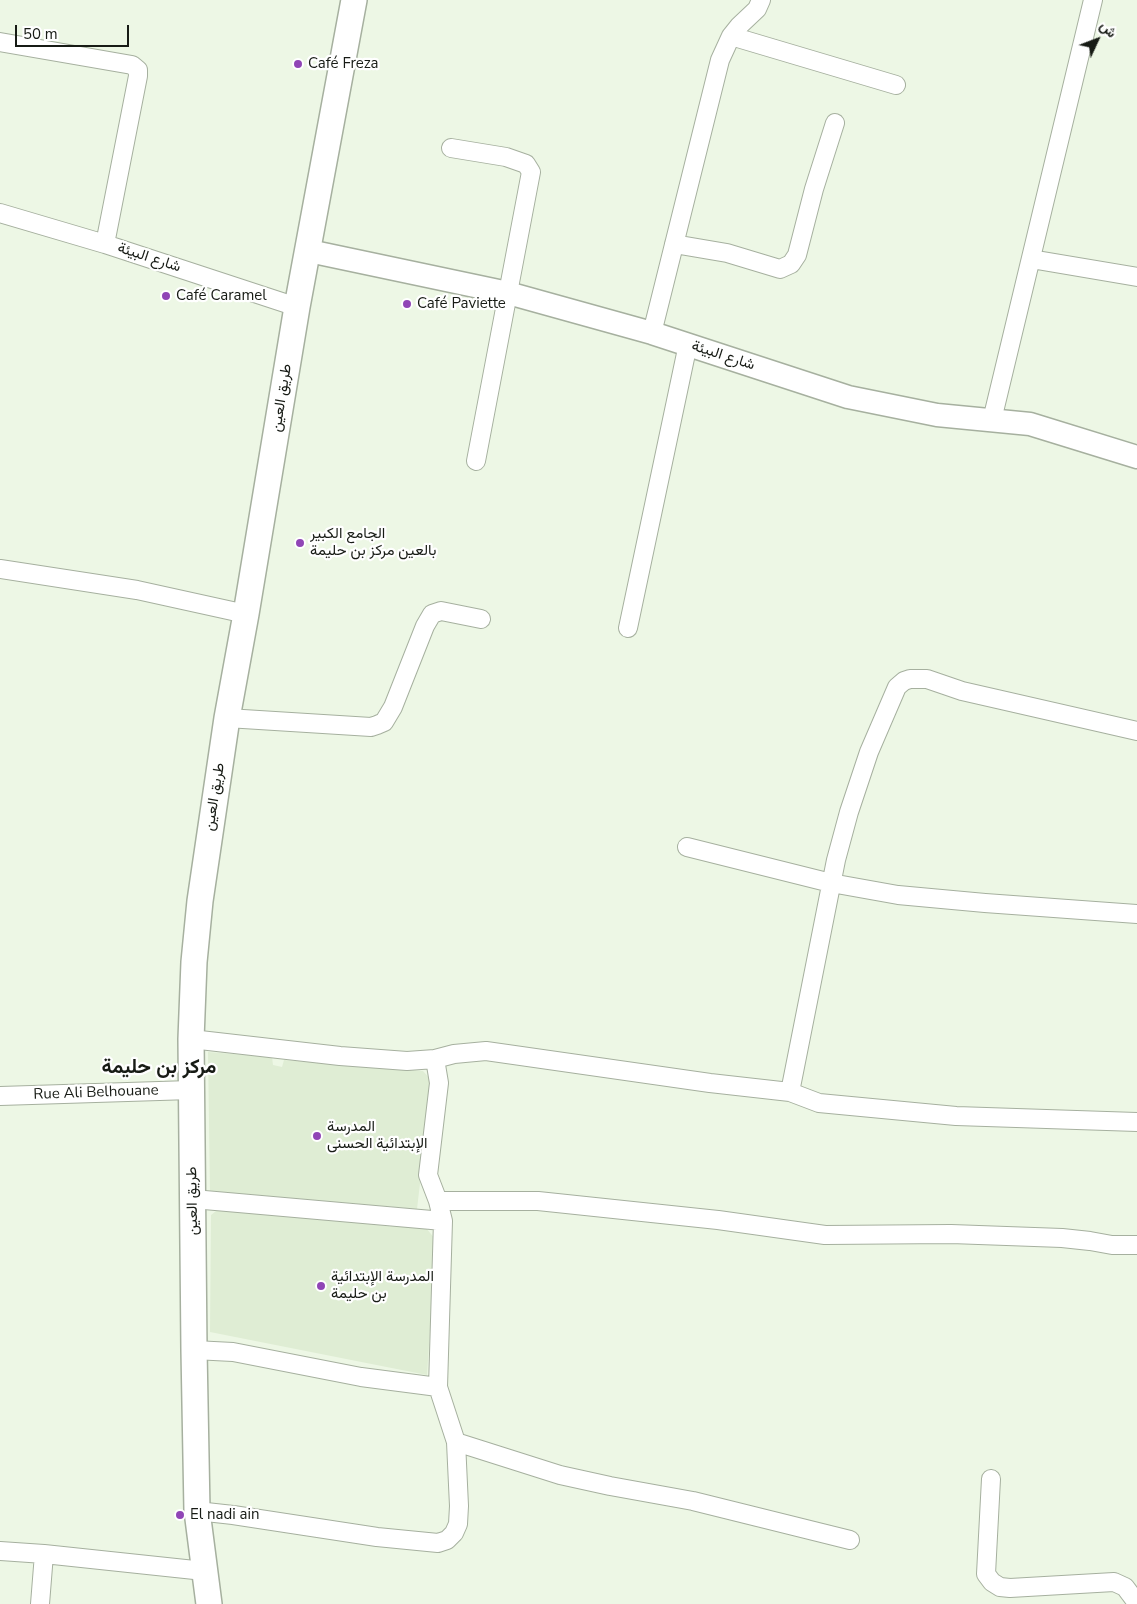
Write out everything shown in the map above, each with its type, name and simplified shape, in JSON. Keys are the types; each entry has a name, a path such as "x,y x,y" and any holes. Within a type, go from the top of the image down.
{"main road":[{"name":"طريق العين","path":"208,1604 197,1511 191,1090 194,962 200,901 227,718 297,307 354,0"}],"street":[{"path":"652,333 720,60 731,36 757,9 761,0"},
{"path":"992,420 1093,0"},
{"path":"731,36 896,85"},
{"path":"0,42 132,65 138,70 105,244"},
{"path":"674,244 727,254 780,269 791,264 797,256 814,189 835,122"},
{"path":"451,148 506,157 526,164 531,172 476,461"},
{"name":"شارع البيئة","path":"0,213 105,244 297,307"},
{"name":"شارع البيئة","path":"308,251 508,293 688,344 848,398 937,415 1030,424 1137,457"},
{"path":"1031,259 1137,277"},
{"path":"628,628 688,344"},
{"path":"0,569 137,590 246,614"},
{"path":"227,718 371,727 378,725 384,722 388,715 425,626 432,614 441,611 481,619"},
{"path":"790,1092 831,884 849,812 869,752 897,687 910,679 927,679 962,691 1137,731"},
{"path":"687,847 831,884 908,896 984,904 1137,914"},
{"path":"191,1039 340,1056 407,1061 435,1059 454,1054 486,1051 710,1083 790,1092 819,1103 956,1116 1137,1122"},
{"path":"197,1511 232,1514 377,1537 438,1543 447,1540 454,1533 458,1524 459,1506 456,1442 438,1387 443,1221 428,1175 439,1083 435,1059"},
{"name":"Rue Ali Belhouane","path":"0,1096 191,1090"},
{"path":"192,1199 443,1221"},
{"path":"438,1201 538,1201 718,1220 825,1235 951,1234 1062,1238 1090,1240 1112,1245 1137,1245"},
{"path":"194,1350 233,1352 361,1377 438,1387"},
{"path":"456,1442 560,1475 693,1501 850,1540"},
{"path":"991,1479 986,1574 992,1582 1000,1587 1010,1588 1114,1582 1125,1587 1137,1602"},
{"path":"0,1551 204,1571"},
{"path":"40,1604 44,1554"}],"shaded area":[{"name":"المدرسة الإبتدائية الحسنى","path":"208,1052 272,1057 273,1065 282,1067 284,1060 423,1071 432,1081 417,1209 210,1191"},
{"name":"المدرسة الإبتدائية بن حليمة","path":"220,1208 325,1216 327,1221 335,1221 338,1218 385,1226 426,1228 436,1240 427,1375 210,1332 211,1215"}],"place":[{"name":"Café Freza","path":"298,64"},
{"name":"Café Caramel","path":"166,296"},
{"name":"Café Paviette","path":"407,304"},
{"name":"الجامع الكبير بالعين مركز بن حليمة","path":"300,543"},
{"name":"المدرسة الإبتدائية الحسنى","path":"317,1136"},
{"name":"المدرسة الإبتدائية بن حليمة","path":"321,1286"},
{"name":"El nadi ain","path":"180,1515"}],"district":[{"name":"مركز بن حليمة","path":"159,1068"}]}
